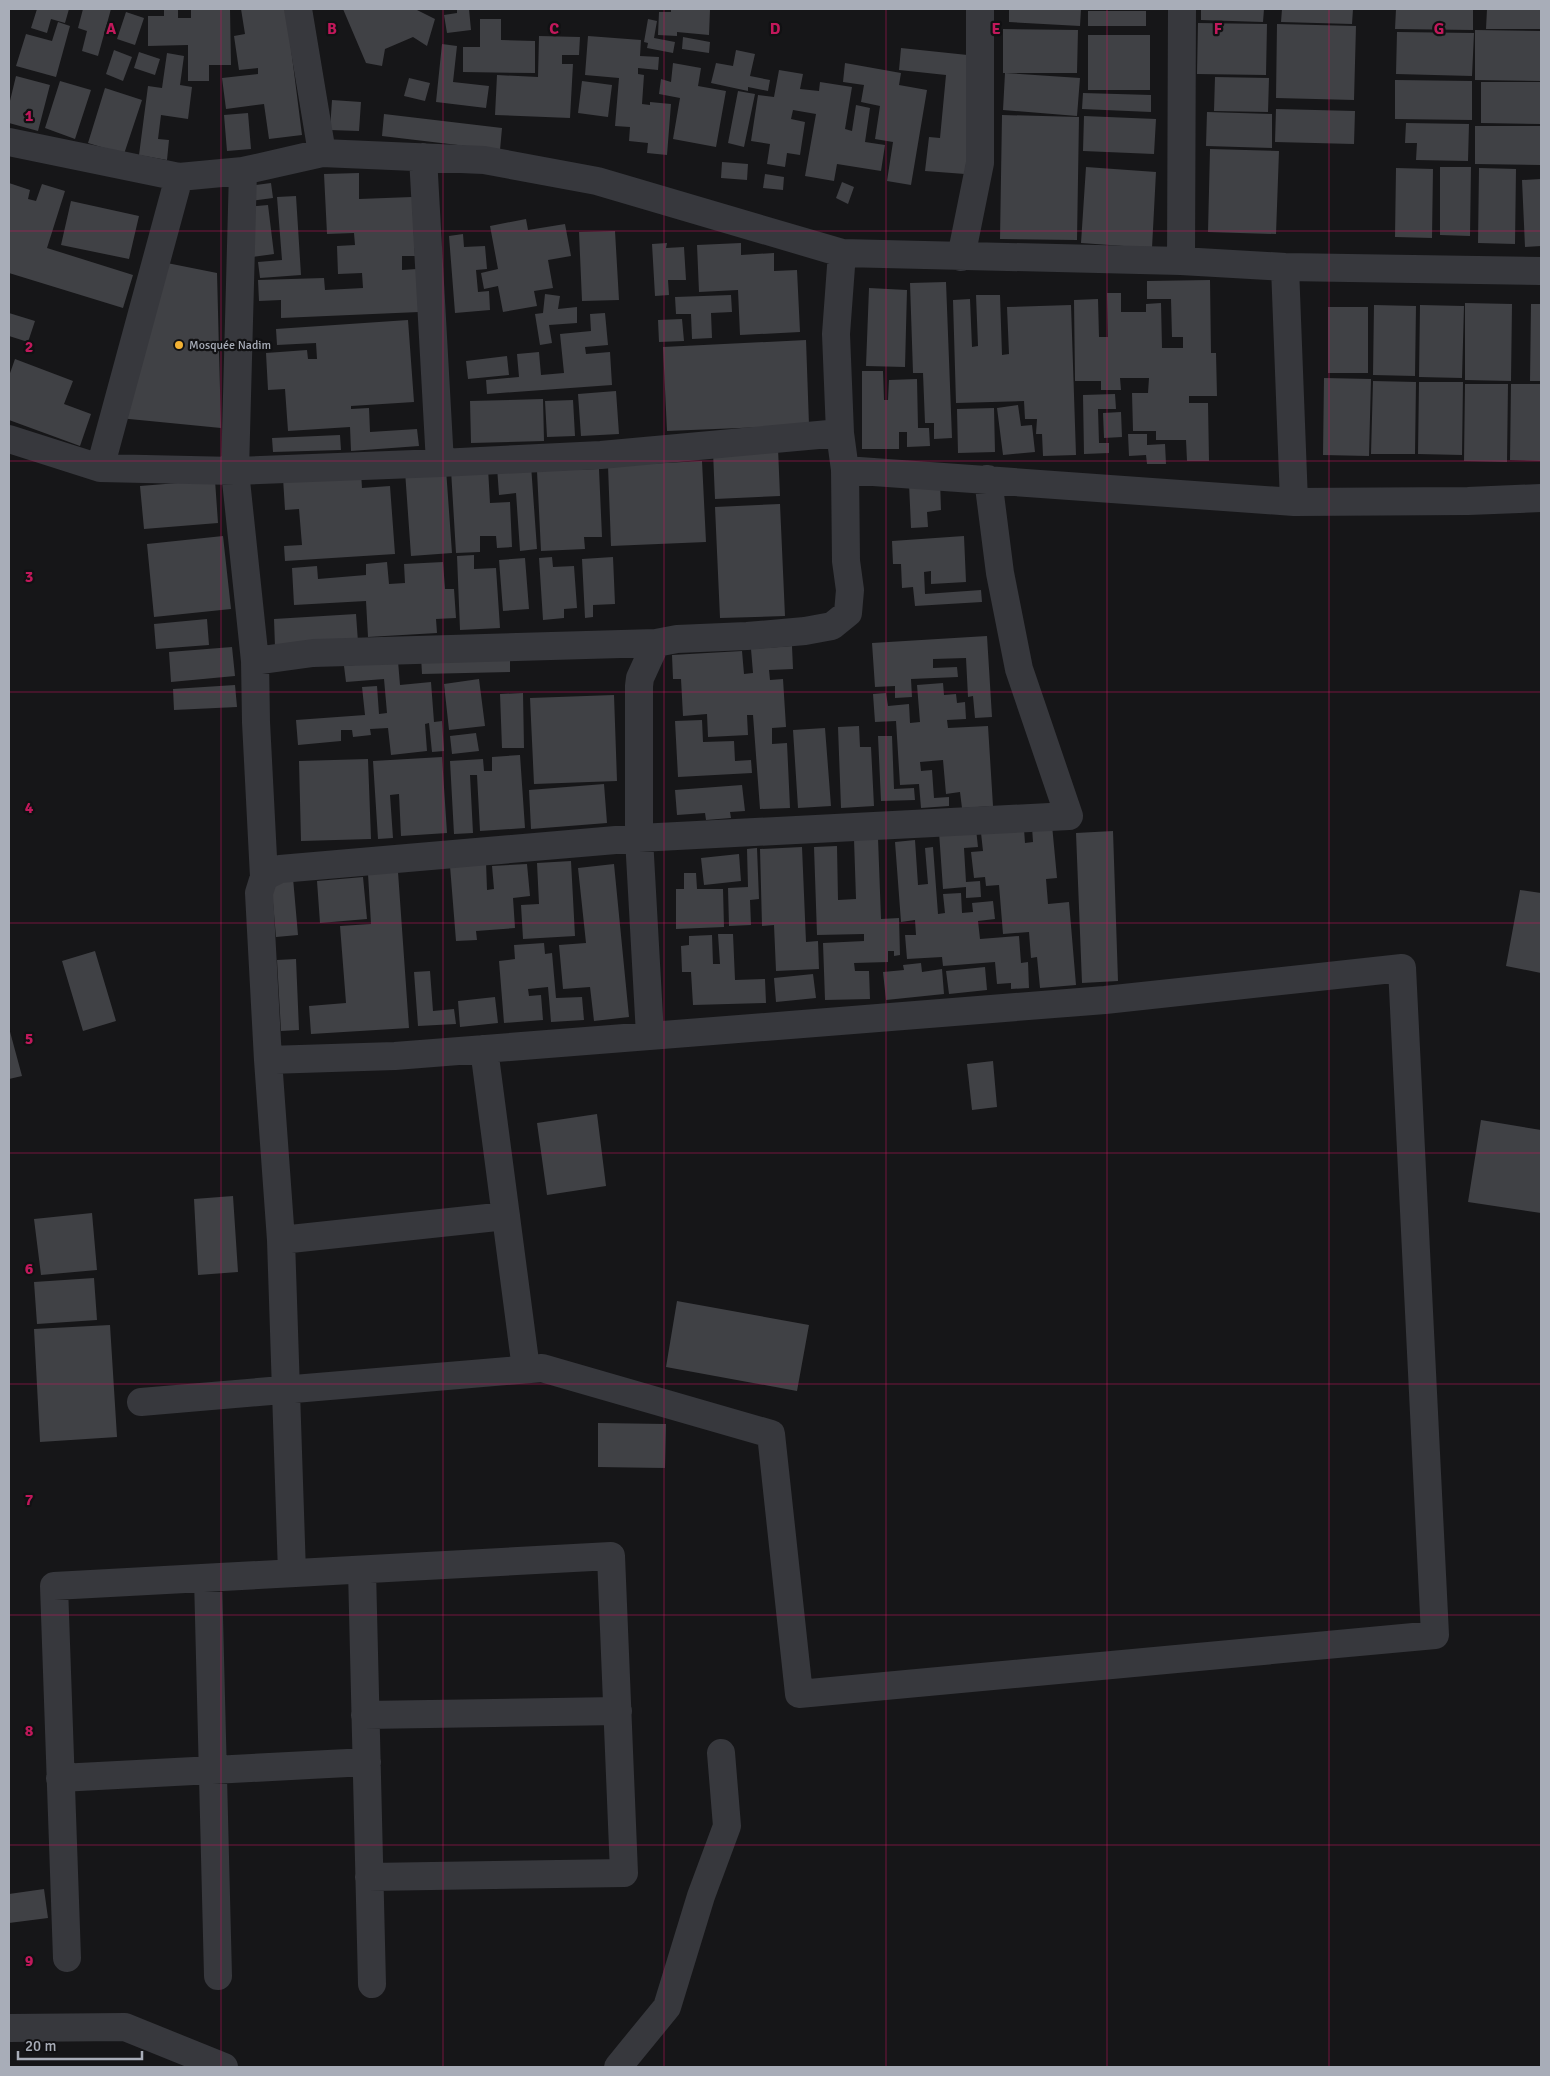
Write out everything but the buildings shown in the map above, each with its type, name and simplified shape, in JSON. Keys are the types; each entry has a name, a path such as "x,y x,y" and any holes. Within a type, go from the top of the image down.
{"street":[{"path":"298,9 322,153"},
{"path":"961,257 980,164 980,9"},
{"path":"1181,261 1182,9"},
{"path":"9,142 179,177 244,171 322,153 484,160 597,182 842,253 1181,261 1285,267 1541,271"},
{"path":"423,157 440,464"},
{"path":"244,171 234,471 255,661 256,722 264,876 259,893 268,1060 281,1240 292,1573"},
{"path":"100,468 179,177"},
{"path":"255,661 313,653 656,643 677,639 805,631 832,626 848,613 850,590 846,561 845,470 840,433 836,334 842,253"},
{"path":"1285,267 1294,502"},
{"path":"9,439 100,468 234,471 440,464 601,455 840,433"},
{"path":"845,470 1294,502 1468,501 1541,498"},
{"path":"264,876 280,868 639,838 1069,816 1019,669 1000,573 988,479"},
{"path":"650,1035 639,838 640,678 656,643"},
{"path":"141,1402 542,1368 771,1434 799,1694 1435,1635 1402,968 1105,1000 395,1056 268,1060"},
{"path":"484,1049 526,1369"},
{"path":"281,1240 506,1216"},
{"path":"67,1958 54,1586 611,1556 624,1873 369,1876"},
{"path":"362,1570 372,1984"},
{"path":"208,1578 218,1976"},
{"path":"365,1715 618,1710"},
{"path":"618,2067 667,2007 701,1896 727,1826 721,1753"},
{"path":"60,1778 367,1762"},
{"path":"9,2028 125,2027 224,2067"}],"place":[{"name":"Mosquée Nadim","path":"179,345"}]}
